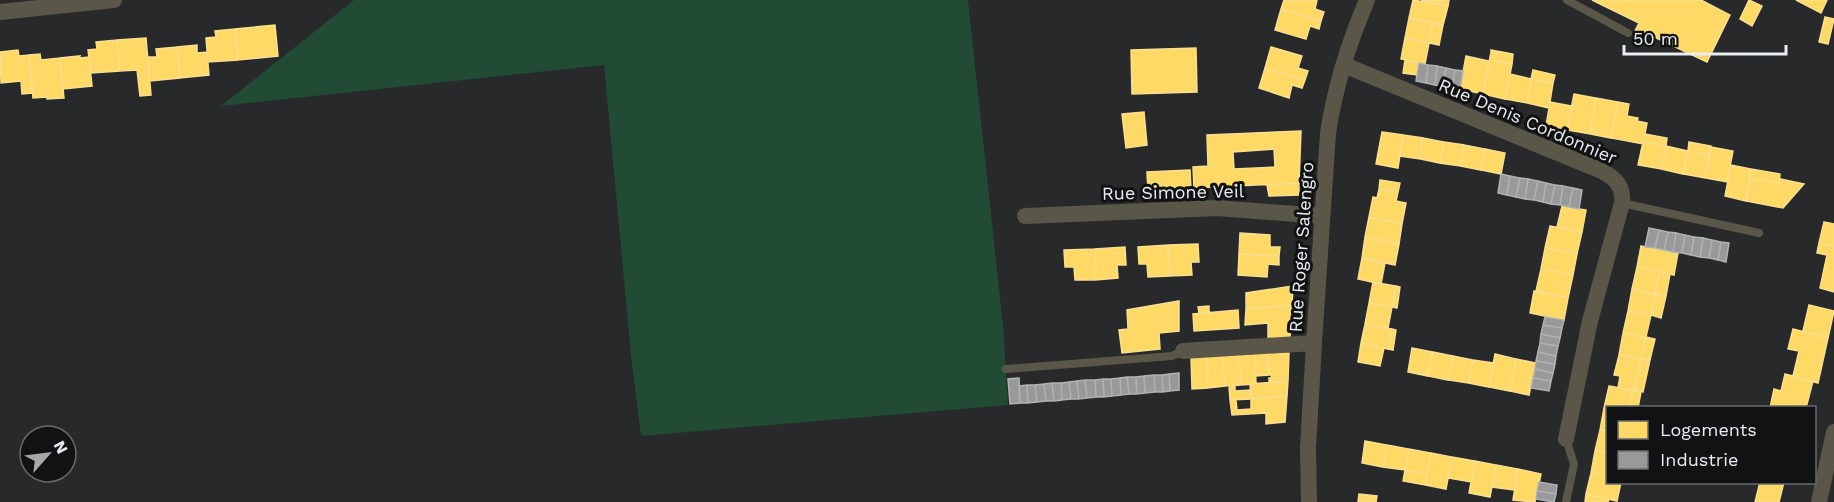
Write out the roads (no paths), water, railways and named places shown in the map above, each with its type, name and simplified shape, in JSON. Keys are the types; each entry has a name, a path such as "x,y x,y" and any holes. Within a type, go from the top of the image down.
{"street":[{"path":"0,12 31,4 114,0"},
{"name":"Rue Roger Salengro","path":"1309,502 1308,448 1328,133 1344,65 1367,0"},
{"name":"Rue Denis Cordonnier","path":"1344,65 1605,172 1619,185 1623,196 1622,203"},
{"path":"1566,439 1590,321 1622,203"},
{"name":"Rue Simone Veil","path":"1025,216 1217,208 1322,216"},
{"path":"1183,351 1314,343"},
{"path":"1819,502 1834,432"}],"lane":[{"path":"1567,0 1628,33"},
{"path":"1622,203 1759,232"},
{"path":"1006,369 1172,356 1183,351"},
{"path":"1566,439 1574,464 1566,502"}]}
